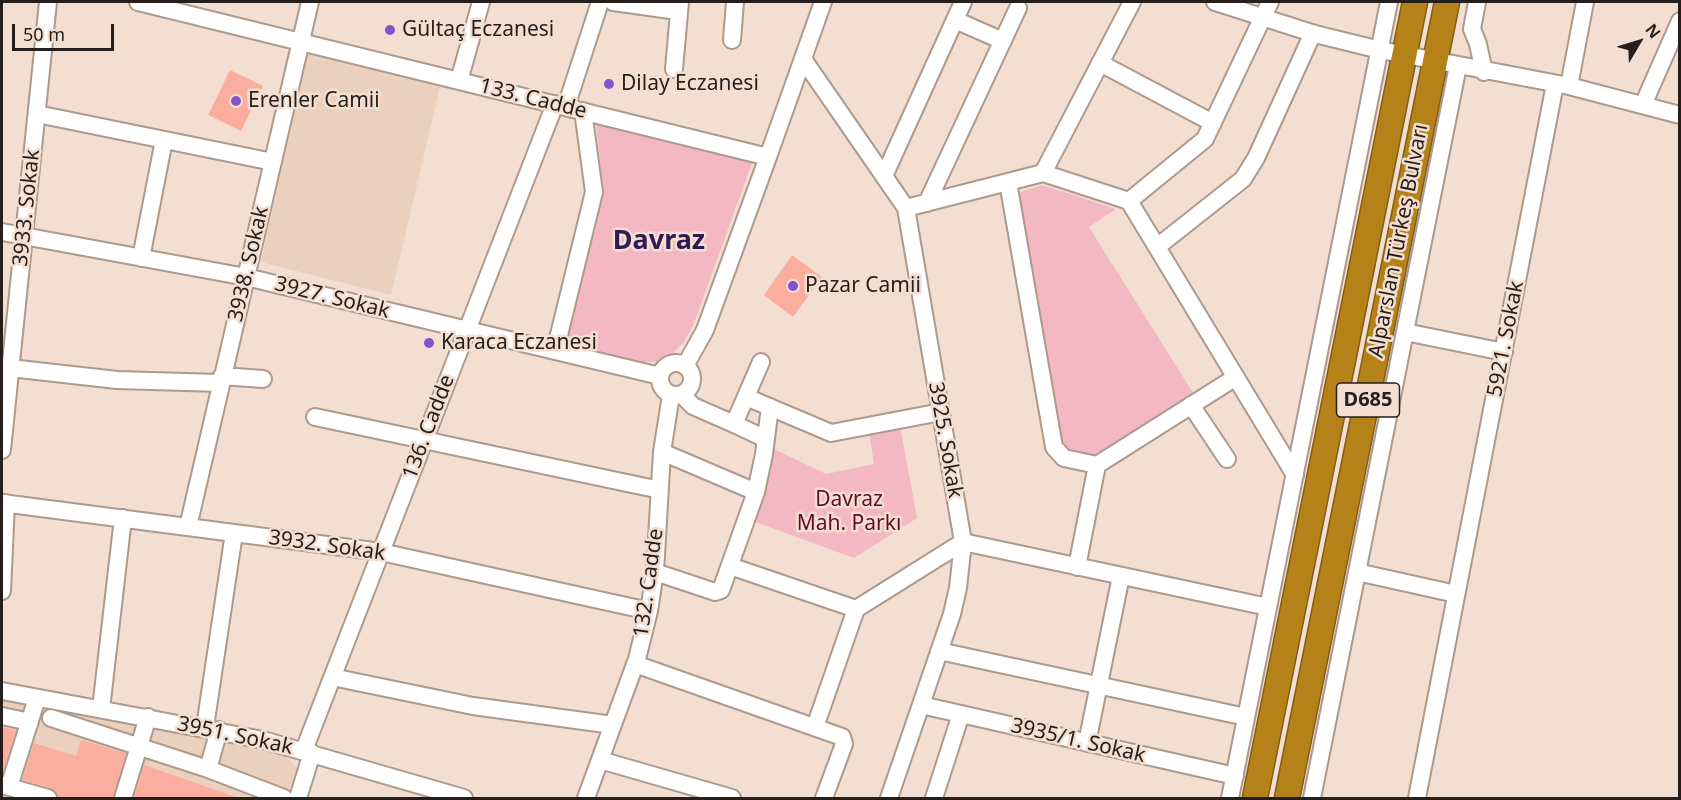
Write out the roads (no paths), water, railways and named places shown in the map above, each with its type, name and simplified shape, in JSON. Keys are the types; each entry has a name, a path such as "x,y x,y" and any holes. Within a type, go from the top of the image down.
{"highway":[{"name":"Alparslan Türkeş Bulvarı","path":"1255,798 1414,2"},
{"name":"Alparslan Türkeş Bulvarı","path":"1287,798 1447,64 1447,2"}],"street":[{"name":"3933. Sokak","path":"2,450 48,2"},
{"name":"133. Cadde","path":"138,2 768,157"},
{"name":"3938. Sokak","path":"188,527 310,2"},
{"path":"459,81 481,2"},
{"name":"136. Cadde","path":"298,798 308,752 332,676 467,330 560,106 600,2"},
{"path":"613,2 679,6 674,69"},
{"path":"732,40 735,2"},
{"path":"685,366 705,330 823,2"},
{"path":"884,176 963,2"},
{"path":"1043,173 1132,2"},
{"path":"1215,2 1267,9 1313,33 1380,50 1484,72 1562,85 1680,115"},
{"path":"1230,798 1389,2"},
{"path":"1477,2 1472,29 1484,72"},
{"name":"5921. Sokak","path":"1417,798 1504,352 1562,85 1585,2"},
{"path":"927,202 1018,8"},
{"path":"1129,201 1199,145 1213,123 1267,9"},
{"path":"955,20 1003,41"},
{"path":"1643,105 1680,21"},
{"path":"1157,248 1243,179 1256,158 1313,33"},
{"name":"3925. Sokak","path":"803,59 906,208 963,542 958,588 889,798"},
{"path":"1100,63 1213,123"},
{"path":"1312,798 1405,332 1447,64"},
{"path":"555,351 594,192 583,111"},
{"path":"37,114 273,162"},
{"path":"141,258 164,140"},
{"path":"906,208 1043,173 1129,201 1295,475"},
{"path":"1008,182 1054,447 1064,458 1097,465 1236,377"},
{"name":"3927. Sokak","path":"2,232 246,277 660,376"},
{"path":"1405,332 1504,352"},
{"path":"734,424 761,362"},
{"path":"676,395 692,383 691,373 685,366 678,363 668,365 660,376 663,388 693,406 766,439"},
{"path":"10,368 117,380 263,379"},
{"name":"132. Cadde","path":"586,798 634,664 649,611 655,572 662,452 676,395"},
{"path":"746,397 831,433 941,412"},
{"path":"1191,405 1227,459"},
{"path":"655,572 717,592 722,588 756,492 770,407"},
{"path":"315,417 660,490"},
{"path":"662,452 756,492"},
{"path":"1077,567 1097,465"},
{"path":"2,591 4,503"},
{"name":"3932. Sokak","path":"4,503 381,552 649,611"},
{"path":"102,709 123,518"},
{"path":"208,769 234,533"},
{"path":"815,727 856,609 963,542 1268,608"},
{"path":"730,566 856,609"},
{"path":"1357,572 1456,594"},
{"path":"1087,743 1121,576"},
{"path":"939,651 1246,717"},
{"path":"634,664 842,737 844,741 824,798"},
{"path":"332,676 473,706 613,725"},
{"name":"3951. Sokak","path":"2,691 212,729 308,752 465,798"},
{"path":"37,698 5,786 48,798"},
{"name":"3935/1. Sokak","path":"921,705 1235,776"},
{"path":"934,798 961,714"},
{"path":"2,716 30,722"},
{"path":"123,798 147,717"},
{"path":"51,718 139,744 284,798"},
{"path":"600,760 732,798"}],"place":[{"name":"Gültaç Eczanesi","path":"390,30"},
{"name":"Dilay Eczanesi","path":"609,84"},
{"name":"Erenler Camii","path":"236,101"},
{"name":"Pazar Camii","path":"793,286"},
{"name":"Karaca Eczanesi","path":"429,343"}],"district":[{"name":"Davraz","path":"659,241"}],"park label":[{"name":"Davraz Mah. Parkı","path":"849,512"}]}
